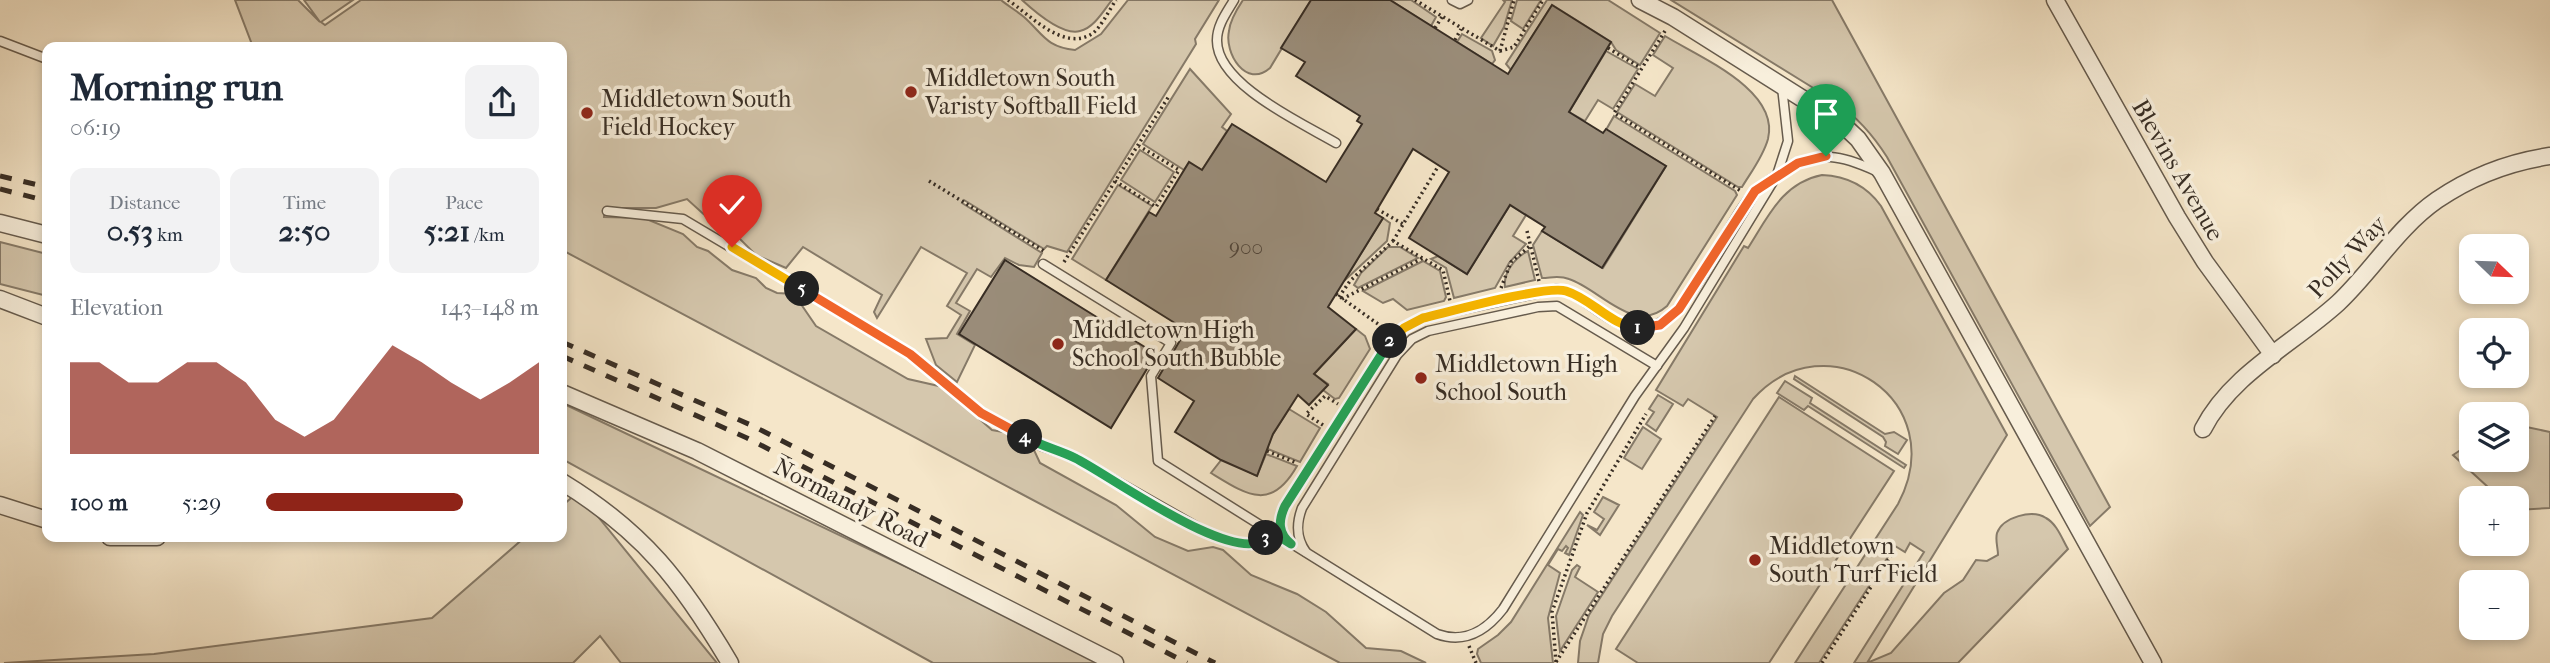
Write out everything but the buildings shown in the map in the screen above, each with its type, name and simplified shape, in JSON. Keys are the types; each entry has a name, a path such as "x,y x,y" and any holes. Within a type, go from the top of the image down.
{"street":[{"path":"1640,0 1669,24 1782,83 1850,130 1882,173 2153,663"},
{"path":"1653,0 1669,24"},
{"name":"Blevins Avenue","path":"2055,0 2177,217 2205,262 2273,355"},
{"name":"Polly Way","path":"2203,429 2224,396 2339,302 2408,226 2435,201 2457,187 2500,167 2550,156"},
{"path":"0,223 42,234"},
{"path":"0,299 42,315"},
{"name":"Normandy Road","path":"567,395 697,451 1115,663"},
{"path":"567,485 628,528 660,560 687,592 730,663"},
{"path":"0,505 42,518"}],"lane":[{"path":"1234,0 1224,16 1217,39 1218,51 1228,72 1244,87 1336,143"},
{"path":"1452,0 1461,4 1468,0"},
{"path":"0,41 42,57"},
{"path":"1043,264 1171,343 1151,376 1158,461 1428,629 1446,637 1466,637 1483,630 1503,610 1635,396 1684,328 1777,175 1788,141 1782,83"},
{"path":"1291,544 1283,536 1280,525 1285,506 1380,355 1404,328 1423,318 1557,289 1572,294 1626,326 1646,328 1660,325 1679,309 1750,196 1777,175 1806,160 1826,156 1848,159 1882,173"},
{"path":"607,211 682,219 910,354 981,413 1041,446 1074,457 1215,537 1249,545 1262,542 1272,532"},
{"path":"1311,557 1298,537 1298,522 1303,508 1397,355 1418,335 1538,307 1557,306 1657,366"}],"path":[{"path":"1008,0 1061,37 1074,40 1092,34 1116,0"},
{"path":"1415,0 1500,51 1514,47 1543,0"},
{"path":"1500,51 1514,0"},
{"path":"1435,28 1442,17"},
{"path":"1669,24 1614,113 1742,192"},
{"path":"1455,40 1461,29"},
{"path":"1608,48 1642,68"},
{"path":"929,181 1064,264 1169,96"},
{"path":"1115,181 1156,206 1162,198 1179,170 1138,145"},
{"path":"1339,297 1350,281 1393,241 1439,165"},
{"path":"1377,209 1403,224"},
{"path":"1527,231 1540,283"},
{"path":"1393,241 1443,270 1451,303"},
{"path":"1500,292 1511,262 1531,245"},
{"path":"1339,297 1423,258"},
{"path":"1339,297 1387,330"},
{"path":"1326,427 1306,414 1325,396 1339,405"},
{"path":"1556,662 1552,612 1587,513 1646,414"},
{"path":"1556,662 1715,416"},
{"path":"1267,451 1302,465"},
{"path":"1822,663 1896,548"},
{"path":"1466,637 1476,663"}],"shaded area":[{"path":"235,0 298,0 320,22 304,0 353,0 321,22 325,25 361,0 1001,0 1024,17 1051,43 1075,50 1101,34 1128,0 1219,0 1195,39 1196,44 1067,252 1047,246 1044,249 964,200 962,203 1042,253 1034,267 1019,265 1005,258 991,277 977,269 956,303 970,311 957,334 975,345 957,382 936,365 926,339 947,338 961,315 947,306 967,273 921,247 877,318 874,312 882,295 803,247 786,268 756,255 732,231 710,220 687,199 656,208 604,208 604,217 644,218 683,234 697,247 708,251 732,270 756,278 766,288 777,293 794,294 816,326 908,379 943,387 992,430 1009,433 1026,442 1034,450 1040,463 1116,505 1155,537 1188,551 1213,547 1223,550 1251,575 1297,594 1326,612 1366,648 1401,651 1426,663 1340,663 567,253 567,42 251,42"},
{"path":"1022,0 1112,0 1090,26 1073,32 1049,22"},
{"path":"1243,0 1311,0 1270,68 1261,73 1245,71 1233,58 1230,49 1230,27"},
{"path":"1390,0 1411,0 1436,17 1431,26"},
{"path":"1503,0 1512,0 1504,27 1493,46 1481,38 1505,2"},
{"path":"1517,0 1541,0 1523,29 1511,21"},
{"path":"1547,0 1608,0 1660,33 1640,65 1616,50 1611,42 1552,5 1511,70 1506,64"},
{"path":"1671,0 1832,0 2110,507 2090,526 1887,157 1870,134 1836,102"},
{"path":"1462,34 1492,51 1495,60 1492,64 1457,42"},
{"path":"1665,36 1734,77 1750,90 1762,105 1768,121 1768,139 1742,187 1617,112 1635,84 1655,96 1673,68 1653,55"},
{"path":"1606,51 1638,69 1613,109 1598,100 1585,121 1569,112"},
{"path":"1190,69 1231,114 1222,127 1227,131 1202,170 1189,163 1184,170 1143,144"},
{"path":"1614,116 1735,191 1737,195 1667,306 1655,314 1642,316 1630,313 1581,284 1565,278 1542,278 1533,245 1542,231 1603,268 1666,166 1606,130"},
{"path":"1140,150 1174,172 1155,202 1121,180"},
{"path":"1822,175 1840,177 1855,183 1869,192 1881,206 2007,435 1867,663 1854,663 1924,552 1910,543 1905,552 1895,546 1819,663 1795,663 1898,504 1911,467 1909,433 1896,404 1874,382 1846,369 1815,366 1783,376 1753,399 1612,616 1603,634 1598,663 1578,663 1580,641 1589,615 1717,417 1688,399 1683,406 1656,390 1744,246 1748,248 1786,193 1808,179"},
{"path":"1118,185 1152,206 1106,280 1072,259"},
{"path":"1510,205 1526,215 1513,236 1526,244 1509,263 1495,288 1454,298 1446,268 1431,259 1438,256 1467,274"},
{"path":"1383,218 1390,223 1387,241 1344,281"},
{"path":"0,242 42,253 42,295 0,284"},
{"path":"1388,247 1400,247 1418,258 1358,288 1354,285 1361,273"},
{"path":"1528,251 1535,280 1505,287 1511,266"},
{"path":"1423,261 1440,271 1446,297 1444,301 1407,310 1393,299 1383,303 1363,291"},
{"path":"1356,329 1365,336 1370,349 1339,398 1335,399 1323,390 1328,384 1314,374"},
{"path":"1795,376 1885,434 1894,432 1907,440 1898,454 1885,446 1883,437 1794,379"},
{"path":"1785,381 1812,398 1810,403 1906,465 1904,468 1808,406 1804,410 1777,393"},
{"path":"1658,395 1673,404 1656,431 1646,424 1654,412 1649,409"},
{"name":"Middletown South Turf Field","path":"1779,397 1894,471 1769,663 1638,663 1616,649"},
{"path":"567,405 1108,663 933,663 567,462"},
{"path":"1289,409 1320,428 1300,462 1268,449 1268,442"},
{"path":"1643,427 1661,439 1642,469 1624,458"},
{"path":"2529,428 2550,432 2550,508 2529,509 2529,486 2487,486 2472,472 2529,472"},
{"path":"1266,454 1297,466 1278,490 1268,494 1247,493 1211,473 1222,459 1257,476"},
{"path":"578,492 717,663 621,663 600,636 573,663 4,663 154,654 432,618 519,542 567,542 567,502"},
{"path":"1603,497 1619,505 1600,535 1587,525 1597,530 1604,519 1594,512"},
{"path":"1580,512 1583,515 1569,555 1565,553 1568,548 1566,546 1562,551 1558,549 1548,565 1560,573 1548,618 1553,663 1481,663 1478,649 1511,622"},
{"path":"2033,514 2046,518 2056,528 2068,549 1958,663 1867,663 1891,653 1944,593 1963,580 1976,560 1987,561 1998,555 1997,533 2005,523 2019,516"},
{"path":"1577,565 1580,567 1575,577 1598,592 1560,651 1556,616 1572,570"}],"railway":[{"path":"0,176 42,186"},
{"path":"0,189 42,200"},
{"path":"567,344 753,426 1215,663"},
{"path":"567,358 747,438 1187,663"}],"place":[{"name":"Middletown South Varisty Softball Field","path":"911,92"},
{"name":"Middletown South Field Hockey","path":"587,113"},
{"name":"Middletown High School South Bubble","path":"1058,344"},
{"name":"Middletown High School South","path":"1421,378"},
{"name":"Middletown South Turf Field","path":"1755,560"}],"route":[{"path":"732,247 910,354 981,413 1041,446 1074,457 1199,529 1230,543 1256,544 1272,532 1291,544 1283,536 1280,525 1285,506 1380,355 1404,328 1423,318 1550,289 1566,291 1626,326 1646,328 1660,325 1679,309 1755,191 1798,163 1826,156"}]}
